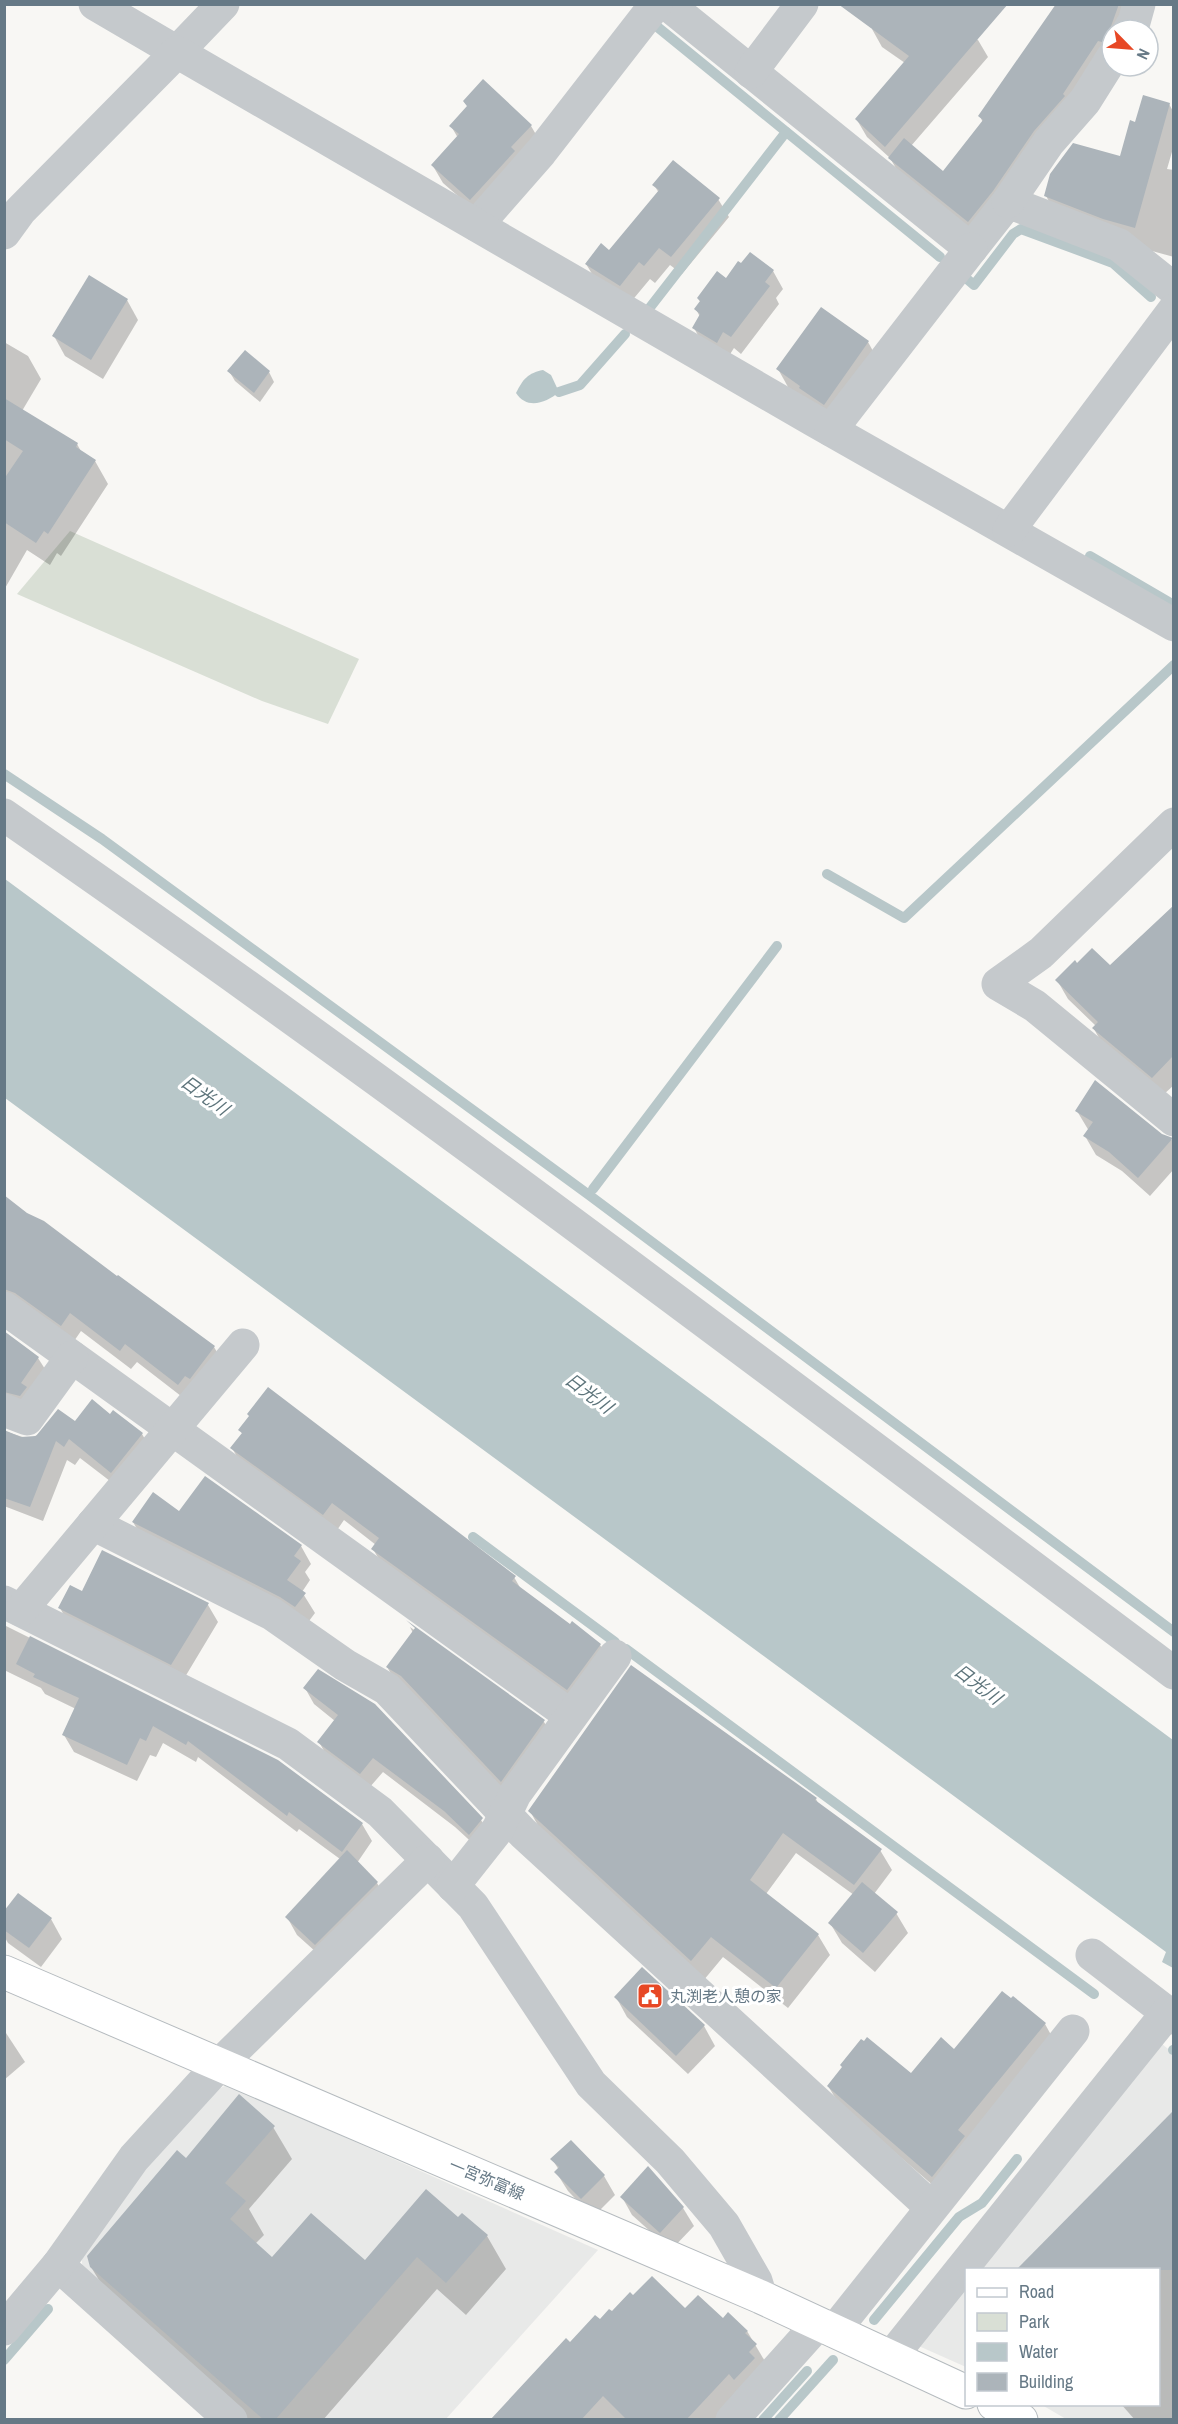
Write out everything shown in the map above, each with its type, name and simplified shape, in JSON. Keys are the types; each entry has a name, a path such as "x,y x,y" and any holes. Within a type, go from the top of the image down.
{"main road":[{"name":"一宮弥富線","path":"4,1972 760,2296 965,2392"},
{"path":"997,2406 1021,2420"}],"street":[{"path":"95,4 1173,625"},
{"path":"4,233 20,211 223,4"},
{"path":"477,225 541,152 656,4"},
{"path":"667,4 971,249"},
{"path":"751,72 802,4"},
{"path":"831,430 1008,202 1049,142 1086,101 1100,78"},
{"path":"1008,202 1119,245 1173,292 1009,530"},
{"path":"4,815 199,950 491,1162 1173,1673"},
{"path":"1173,824 1041,953 998,984 1035,1006 1173,1120"},
{"path":"4,1308 571,1716"},
{"path":"243,1346 93,1524 13,1606 288,1744 380,1812 473,1906 591,2084 670,2161 724,2225 756,2281 760,2296"},
{"path":"4,1410 27,1419 72,1357"},
{"path":"93,1524 272,1614 345,1665 387,1689 524,1833 931,2207"},
{"path":"453,1886 498,1829 515,1794 615,1656"},
{"path":"4,2329 58,2265 134,2158 220,2064 428,1860"},
{"path":"891,2357 1170,2015 1092,1955"},
{"path":"732,2420 826,2327 931,2207 1073,2031"},
{"path":"58,2265 231,2420"}],"shaded area":[{"path":"1156,2039 1173,2053 1173,2419 1066,2419 1044,2406 1160,2406 1160,2268 973,2268"},
{"path":"227,2085 598,2250 445,2420 248,2419 83,2272 81,2253 146,2162 210,2093"},
{"path":"965,2276 965,2367 912,2343"}],"green space":[{"path":"70,531 359,659 328,724 262,701 17,594"}],"water":[{"path":"543,370 551,375 559,392 537,403 526,402 520,398 516,393 524,380 533,373"},
{"name":"日光川","path":"5,879 1173,1740 1173,1968 1162,1962 1166,1952 5,1098"}],"building":[{"path":"838,4 1008,4 885,147 855,119 909,56"},
{"path":"1056,4 1119,4 1114,18 1100,18 1100,42 1098,41 1063,94 1065,96 1034,131 993,191 968,222 888,158 904,138 943,171 983,120 978,116"},
{"path":"483,79 532,125 511,147 515,151 470,200 431,165 459,134 449,126 467,106 463,101"},
{"path":"1143,95 1170,103 1135,228 1103,219 1044,196 1050,174 1073,143 1120,156 1130,120 1135,122"},
{"path":"673,160 720,198 671,257 659,248 644,266 639,262 620,286 585,264 601,243 609,250 659,190 652,185"},
{"path":"750,252 774,270 765,282 770,286 731,337 723,332 717,343 692,328 700,314 694,309 700,301 697,298 717,271 726,278 738,261 741,263"},
{"path":"89,275 128,299 91,360 52,336"},
{"path":"821,307 869,341 824,405 776,369"},
{"path":"245,350 270,371 254,393 227,371"},
{"path":"4,398 78,443 76,447 96,460 48,534 44,531 36,543 4,522 4,479 23,451 4,439"},
{"path":"1173,906 1173,1056 1152,1078 1092,1028 1098,1022 1055,980 1075,960 1077,963 1092,948 1110,965"},
{"path":"1095,1080 1162,1134 1173,1138 1138,1178 1109,1152 1083,1136 1093,1122 1075,1111"},
{"path":"4,1195 27,1213 44,1221 215,1346 190,1379 185,1376 178,1385 125,1344 120,1351 70,1313 61,1326 15,1293 4,1289"},
{"path":"4,1331 39,1357 21,1383 27,1387 20,1396 4,1392"},
{"path":"268,1387 516,1576 512,1581 570,1624 572,1621 601,1644 567,1690 371,1549 379,1538 332,1503 323,1515 230,1448 242,1433 238,1430 249,1416 247,1414"},
{"path":"92,1399 110,1414 113,1410 143,1433 111,1473 69,1439 64,1447 56,1441 30,1507 4,1498 4,1430 21,1437 36,1436 58,1409 75,1421"},
{"path":"205,1476 302,1545 294,1556 301,1561 287,1580 306,1593 295,1607 280,1597 132,1522 153,1492 179,1511"},
{"path":"102,1550 209,1603 171,1665 58,1608 70,1585 82,1591"},
{"path":"406,1620 545,1720 501,1782 401,1676 386,1667 415,1628"},
{"path":"30,1636 278,1760 363,1823 342,1852 289,1812 287,1816 188,1741 186,1745 153,1726 146,1741 140,1738 127,1765 62,1735 79,1698 33,1677 35,1674 16,1664"},
{"path":"631,1665 817,1798 815,1800 882,1849 854,1885 783,1833 750,1880 819,1934 776,1988 711,1937 691,1961 528,1811"},
{"path":"318,1669 375,1704 483,1818 469,1835 444,1811 373,1758 360,1774 317,1742 338,1715 303,1688"},
{"path":"347,1850 378,1882 315,1945 285,1917"},
{"path":"862,1882 898,1912 863,1953 828,1923"},
{"path":"18,1893 52,1918 29,1948 4,1930 4,1911"},
{"path":"642,1967 705,2025 676,2056 614,1997"},
{"path":"1002,1991 1011,1998 1013,1996 1046,2023 958,2130 965,2136 932,2177 827,2086 861,2039 864,2041 867,2037 911,2073 941,2037 954,2049"},
{"path":"239,2094 275,2126 225,2183 246,2201 230,2219 272,2257 311,2213 365,2260 426,2189 458,2217 462,2213 488,2235 446,2283 417,2257 275,2420 264,2420 90,2267 87,2256 177,2150 186,2158"},
{"path":"1173,2111 1173,2270 1160,2270 1160,2268 1018,2268"},
{"path":"571,2140 605,2175 581,2199 554,2172 559,2167 550,2159"},
{"path":"648,2166 684,2207 660,2233 620,2197"},
{"path":"652,2276 685,2308 698,2295 723,2318 728,2312 748,2331 745,2333 757,2344 749,2352 755,2358 734,2380 729,2374 686,2420 627,2420 603,2396 581,2420 490,2420 566,2338 570,2342 595,2315 600,2319 609,2309 612,2311 630,2292 633,2295"}],"waterway":[{"path":"655,25 940,257"},
{"path":"648,310 786,132"},
{"path":"967,279 974,285 1013,234 1021,229 1113,263 1151,297"},
{"path":"559,392 580,385 625,334"},
{"path":"1090,556 1174,605"},
{"path":"827,874 904,918 1174,665"},
{"path":"4,774 102,839 589,1195 1174,1632"},
{"path":"593,1189 777,946"},
{"path":"473,1537 615,1642"},
{"path":"626,1649 1094,1994"},
{"path":"874,2320 959,2217 982,2203 1017,2159"},
{"path":"4,2360 48,2309"},
{"path":"779,2420 833,2360"},
{"path":"763,2420 807,2371"}],"place":[{"name":"丸渕老人憩の家","path":"650,1996"}]}
